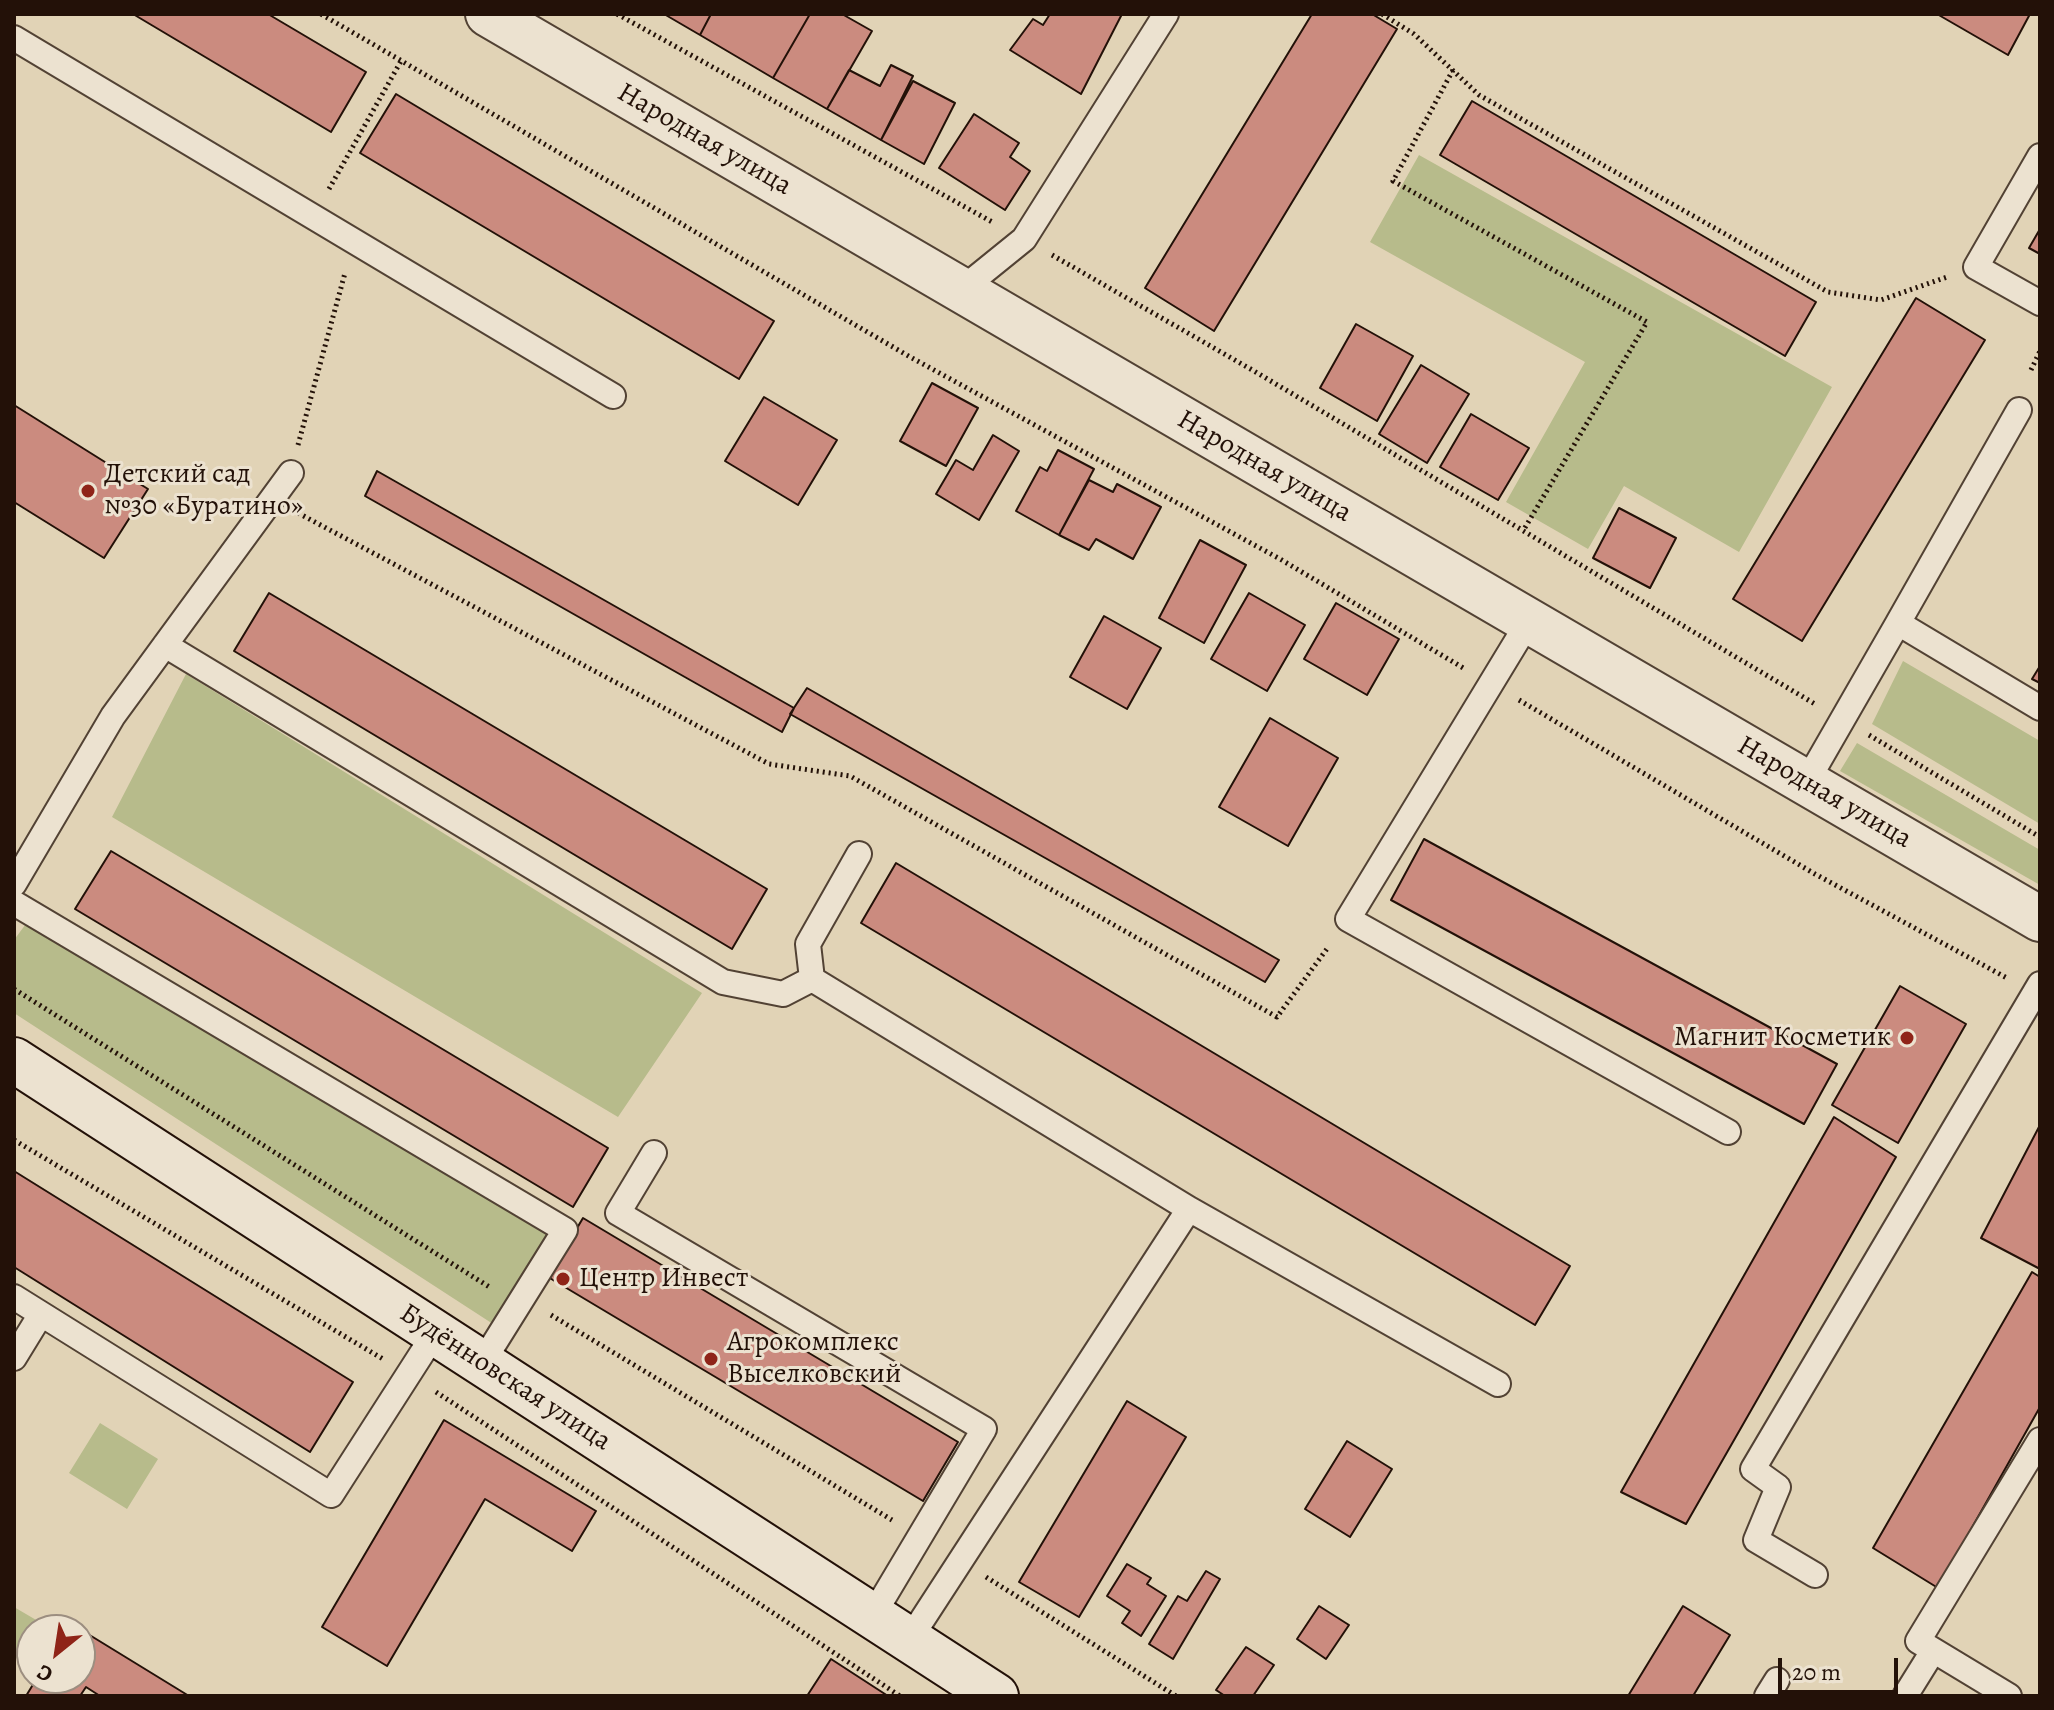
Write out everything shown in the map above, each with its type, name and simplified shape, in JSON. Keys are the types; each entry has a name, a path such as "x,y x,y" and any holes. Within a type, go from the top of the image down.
{"street":[{"name":"Народная улица","path":"488,14 2040,919"},
{"name":"Будённовская улица","path":"14,1060 996,1696"}],"lane":[{"path":"961,290 1024,239 1166,14"},
{"path":"14,38 613,396"},
{"path":"2040,156 1976,267 2040,303"},
{"path":"1806,783 2019,410"},
{"path":"14,884 113,716 291,473"},
{"path":"1529,621 1348,919 1728,1132"},
{"path":"1898,623 2040,708"},
{"path":"165,645 723,982 783,994 812,979"},
{"path":"812,979 808,944 859,854"},
{"path":"14,903 565,1230 482,1363"},
{"path":"812,979 1189,1209 1498,1384"},
{"path":"1815,1575 1756,1540 1778,1487 1753,1469 2038,988"},
{"path":"654,1153 618,1213 984,1429 873,1615"},
{"path":"909,1640 1189,1209"},
{"path":"14,1297 331,1495 435,1333"},
{"path":"14,1358 41,1314"},
{"path":"2009,1696 1918,1641 2040,1440"},
{"path":"1905,1696 1933,1651"}],"path":[{"path":"321,14 912,358 1280,559 1815,874 2038,988"},
{"path":"617,14 1024,239 2040,837"},
{"path":"1382,14 1414,34 1479,95 1828,292 1881,300 1976,267"},
{"path":"313,218 401,61"},
{"path":"1453,70 1393,181 1647,322 1523,531"},
{"path":"291,473 353,241"},
{"path":"2031,370 2040,351"},
{"path":"272,499 769,764 850,776 1277,1017 1348,919"},
{"path":"14,989 500,1294 540,1309 920,1537"},
{"path":"14,1140 408,1374 900,1696"},
{"path":"960,1562 1176,1696"}],"green space":[{"path":"1419,155 1832,387 1739,552 1624,486 1588,549 1506,502 1585,362 1370,242"},
{"path":"1903,661 2040,741 2040,824 1872,724"},
{"path":"186,674 702,993 618,1117 112,817"},
{"path":"1857,743 2040,850 2040,885 1840,771"},
{"path":"40,905 557,1222 493,1324 14,1013 14,940"},
{"path":"100,1423 158,1459 127,1509 69,1473"},
{"path":"14,1607 26,1614 16,1614 14,1657"}],"building":[{"path":"133,14 268,14 366,72 331,132"},
{"path":"664,14 711,14 700,35"},
{"path":"711,14 810,14 773,78 700,35"},
{"path":"810,14 842,14 872,31 827,109 773,78"},
{"path":"1050,14 1122,14 1081,94 1010,50 1033,19 1043,25"},
{"path":"1312,14 1372,14 1397,29 1214,331 1145,288"},
{"path":"1937,14 2030,14 2008,55"},
{"path":"891,65 913,76 881,140 827,109 849,70 880,86"},
{"path":"913,81 955,103 924,164 881,140"},
{"path":"396,94 774,321 739,379 360,153"},
{"path":"1472,101 1816,302 1785,356 1440,155"},
{"path":"974,114 1019,143 1010,157 1030,171 1005,210 939,168"},
{"path":"2040,229 2040,254 2029,248"},
{"path":"1916,298 1985,340 1802,641 1733,599"},
{"path":"1356,324 1413,356 1377,421 1320,388"},
{"path":"1421,365 1469,394 1427,463 1379,434"},
{"path":"932,383 978,408 946,466 900,441"},
{"path":"764,397 837,440 798,505 725,461"},
{"path":"14,405 148,489 104,558 14,502"},
{"path":"1471,414 1529,448 1498,500 1440,467"},
{"path":"993,435 1019,451 979,520 936,494 956,460 973,470"},
{"path":"1058,450 1094,469 1059,535 1016,511 1040,467 1047,471"},
{"path":"377,471 794,708 782,732 365,496"},
{"path":"1089,480 1113,492 1117,484 1161,507 1133,559 1096,539 1089,550 1059,535"},
{"path":"1619,508 1676,538 1650,588 1593,558"},
{"path":"1200,540 1246,565 1204,643 1159,618"},
{"path":"269,593 767,889 732,949 234,651"},
{"path":"1249,593 1305,625 1267,691 1211,659"},
{"path":"1336,603 1399,639 1367,695 1304,659"},
{"path":"1104,616 1161,648 1127,709 1070,677"},
{"path":"2040,666 2040,683 2032,679"},
{"path":"807,688 1279,960 1265,982 790,714"},
{"path":"1270,718 1338,758 1288,846 1219,807"},
{"path":"1424,839 1837,1064 1804,1124 1391,900"},
{"path":"111,851 608,1148 573,1207 75,909"},
{"path":"896,863 1570,1266 1535,1325 861,923"},
{"path":"1900,986 1966,1024 1898,1143 1832,1105"},
{"path":"1834,1117 1896,1157 1686,1524 1621,1492"},
{"path":"2040,1125 2040,1269 1981,1238"},
{"path":"14,1171 353,1382 310,1452 14,1267"},
{"path":"583,1218 958,1442 923,1501 548,1277"},
{"path":"2032,1272 2040,1277 2040,1407 1938,1588 1873,1548"},
{"path":"1127,1401 1186,1437 1079,1617 1019,1582"},
{"path":"444,1420 596,1511 572,1551 485,1499 387,1666 322,1627"},
{"path":"1347,1441 1392,1469 1350,1537 1305,1509"},
{"path":"1127,1564 1151,1578 1147,1584 1166,1596 1141,1636 1122,1623 1130,1611 1107,1596"},
{"path":"1206,1571 1220,1579 1173,1659 1149,1644 1178,1596 1187,1601"},
{"path":"1319,1606 1349,1625 1326,1659 1297,1639"},
{"path":"1683,1606 1730,1635 1693,1696 1628,1696"},
{"path":"96,1639 189,1696 100,1696 96,1693"},
{"path":"1246,1647 1274,1665 1253,1696 1225,1696 1216,1690"},
{"path":"831,1659 888,1696 807,1696"},
{"path":"27,1694 81,1694 80,1696"}],"place":[{"name":"Детский сад №30 «Буратино»","path":"88,491"},
{"name":"Магнит Косметик","path":"1907,1038"},
{"name":"Центр Инвест","path":"563,1279"},
{"name":"Агрокомплекс Выселковский","path":"711,1359"}]}
